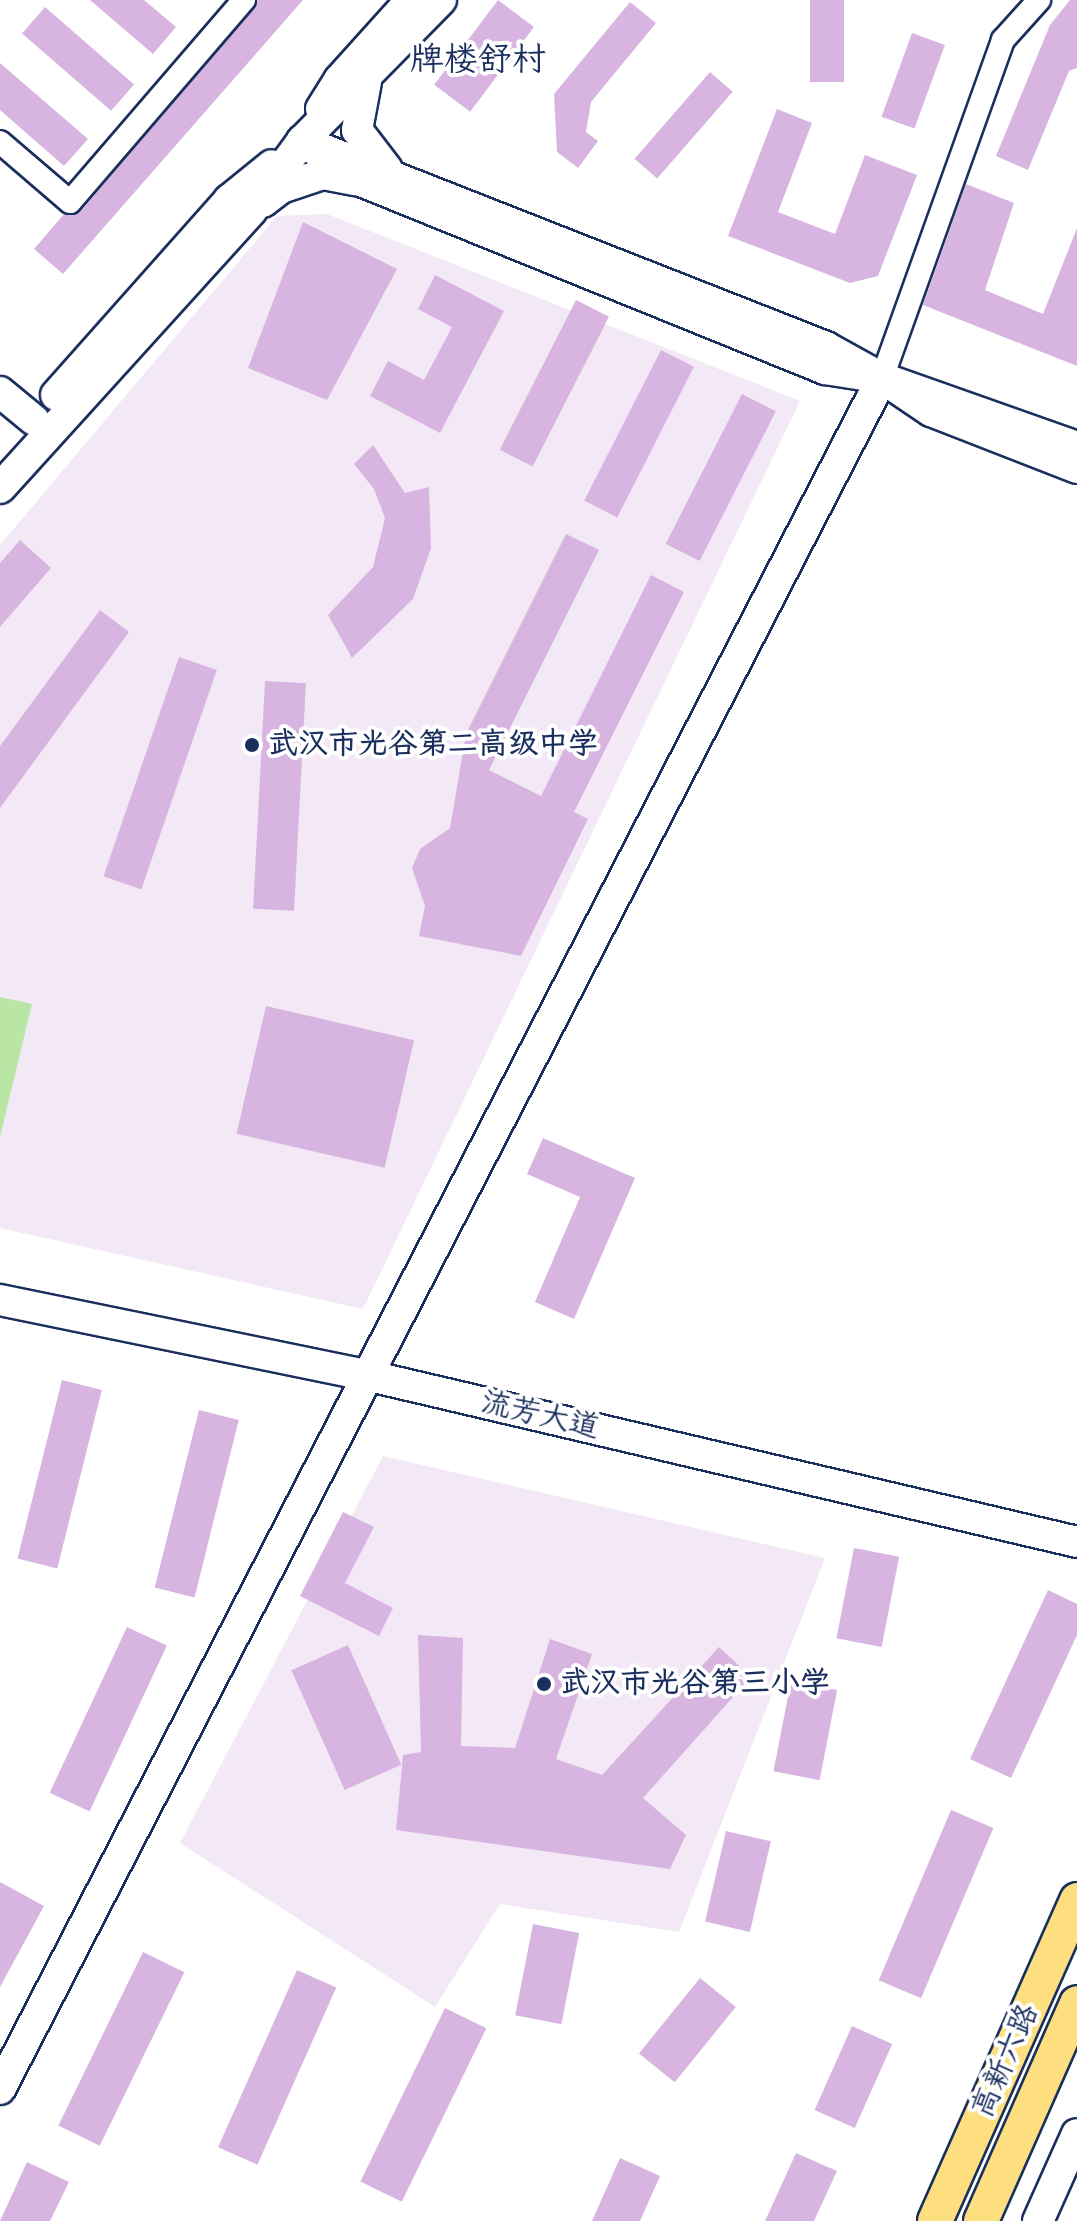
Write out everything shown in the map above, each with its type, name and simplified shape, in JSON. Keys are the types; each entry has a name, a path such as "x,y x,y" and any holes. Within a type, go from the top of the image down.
{"main road":[{"path":"0,488 251,211 302,141 339,80 411,0"},
{"path":"0,458 229,200 302,141 366,82 441,0"},
{"path":"366,82 357,130 380,178"},
{"path":"302,141 380,178 825,369 882,378 1077,447"},
{"path":"251,211 281,188 323,174 380,178"},
{"path":"882,378 931,411 1077,468"},
{"path":"0,2089 882,378"},
{"path":"0,392 34,420"},
{"name":"流芳大道","path":"0,1300 370,1376 1077,1542"},
{"name":"高新六路","path":"935,2221 1077,1900"},
{"name":"高新六路","path":"981,2221 1077,2003"},
{"path":"1038,2221 1077,2134"}],"street":[{"path":"0,142 70,202 244,0"},
{"path":"882,378 1003,40 1039,0"}],"shaded area":[{"path":"327,214 800,401 363,1309 0,1228 0,545 277,216"},
{"path":"383,1456 825,1558 679,1932 500,1904 435,2007 180,1843"}],"green space":[{"path":"0,997 32,1004 0,1137"}],"building":[{"path":"90,0 144,0 176,27 153,54"},
{"path":"258,0 303,0 63,274 34,249 64,214 81,211"},
{"path":"498,0 534,27 470,112 434,85"},
{"path":"810,0 844,0 844,82 810,82"},
{"path":"1070,0 1077,0 1077,68 1069,71 1028,170 996,156 1050,25"},
{"path":"630,2 656,23 591,102 586,132 598,141 578,168 557,152 554,94"},
{"path":"45,7 134,84 111,111 22,33"},
{"path":"912,33 945,45 914,129 882,117"},
{"path":"0,63 88,139 64,166 0,110"},
{"path":"710,72 733,92 657,178 635,159"},
{"path":"777,109 812,123 778,212 835,234 865,155 917,175 878,276 850,283 728,236"},
{"path":"966,184 1014,203 985,290 1043,314 1077,228 1077,366 923,305"},
{"path":"303,222 397,269 327,400 248,368"},
{"path":"435,275 504,311 440,433 370,396 388,361 424,380 452,327 418,309"},
{"path":"576,300 609,317 533,466 500,450"},
{"path":"661,350 694,367 617,517 584,501"},
{"path":"742,394 776,411 700,561 666,544"},
{"path":"373,445 405,493 429,487 431,548 413,599 352,658 328,615 373,567 385,518 374,489 354,464"},
{"path":"566,534 599,550 489,770 541,796 651,575 684,592 574,812 588,819 521,956 419,936 425,906 412,868 420,849 450,828 466,734"},
{"path":"20,540 51,568 0,627 0,563"},
{"path":"100,610 129,632 0,808 0,746"},
{"path":"179,657 217,670 141,889 103,876"},
{"path":"265,681 306,683 294,911 253,909"},
{"path":"266,1006 414,1040 385,1168 237,1134"},
{"path":"543,1138 635,1178 574,1319 535,1302 580,1197 527,1174"},
{"path":"62,1380 102,1390 57,1568 17,1559"},
{"path":"199,1410 239,1420 195,1597 155,1588"},
{"path":"343,1512 374,1527 345,1583 393,1608 379,1636 300,1596"},
{"path":"854,1548 899,1557 882,1647 836,1638"},
{"path":"1048,1590 1077,1604 1077,1635 1011,1778 970,1759"},
{"path":"127,1627 167,1646 90,1811 50,1793"},
{"path":"418,1635 463,1638 461,1746 515,1748 550,1639 592,1654 556,1759 602,1775 719,1647 751,1677 643,1798 686,1835 670,1869 396,1830 403,1755 421,1752"},
{"path":"348,1645 401,1765 345,1790 291,1670"},
{"path":"791,1681 837,1690 820,1780 773,1771"},
{"path":"951,1810 993,1828 921,1998 879,1980"},
{"path":"726,1831 771,1841 750,1932 705,1922"},
{"path":"0,1882 44,1906 0,1987"},
{"path":"533,1924 579,1933 561,2024 515,2015"},
{"path":"143,1952 184,1972 100,2146 58,2125"},
{"path":"297,1970 336,1987 257,2165 218,2147"},
{"path":"700,1978 736,2007 675,2082 639,2053"},
{"path":"445,2008 486,2028 402,2202 360,2181"},
{"path":"852,2026 892,2044 855,2128 815,2110"},
{"path":"796,2153 837,2171 814,2221 765,2221"},
{"path":"620,2158 660,2176 640,2221 592,2221"},
{"path":"27,2162 69,2182 50,2221 0,2221"}],"place":[{"name":"武汉市光谷第二高级中学","path":"252,745"},
{"name":"武汉市光谷第三小学","path":"544,1684"}],"district":[{"name":"牌楼舒村","path":"478,61"}]}
